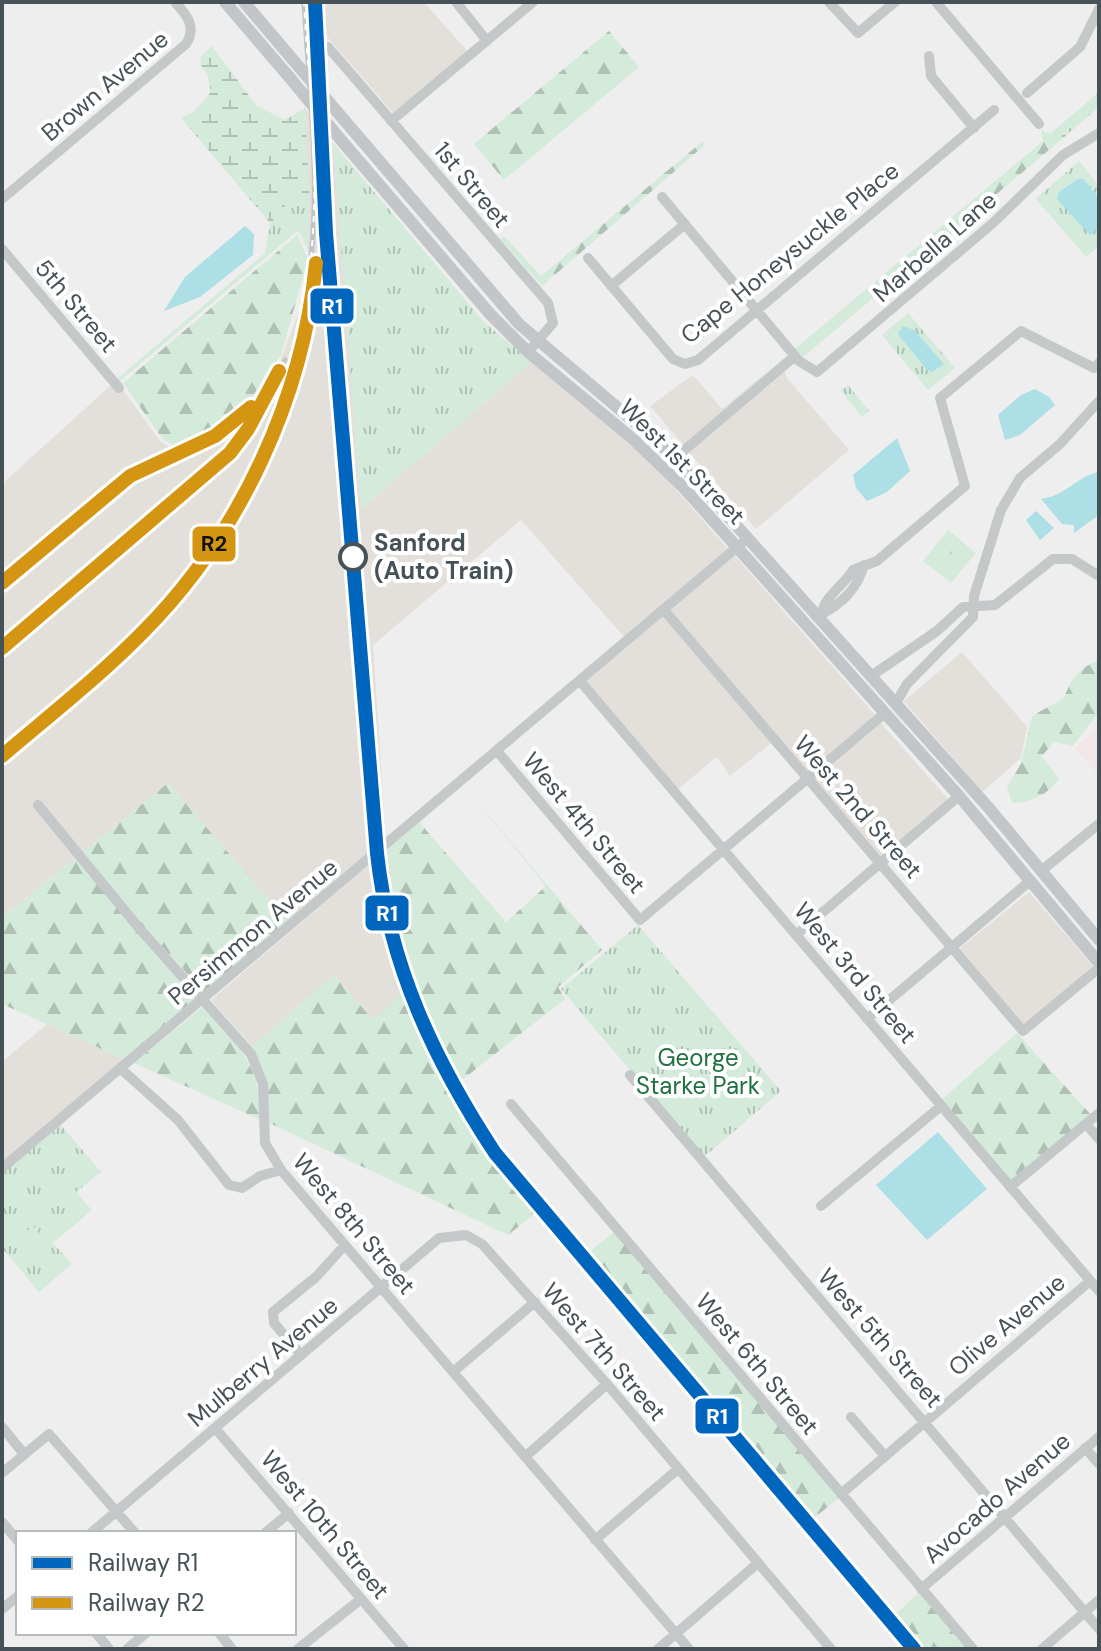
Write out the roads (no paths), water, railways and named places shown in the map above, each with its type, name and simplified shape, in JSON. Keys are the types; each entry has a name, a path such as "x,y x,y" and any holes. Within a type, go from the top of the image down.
{"main road":[{"name":"West 1st Street","path":"225,2 472,294 528,352 650,454 737,547 959,796 1099,966"},
{"name":"West 1st Street","path":"244,2 483,285 538,342 675,458 820,614 1099,940"},
{"path":"885,713 897,714 909,727 919,730"},
{"path":"996,839 1008,846 1025,866 1041,871"},
{"path":"1030,881 1042,883 1065,900"}],"street":[{"name":"Brown Avenue","path":"2,199 186,44 192,31 185,13 175,2"},
{"path":"391,121 533,2"},
{"path":"829,2 858,33 895,2"},
{"path":"936,2 1039,124"},
{"path":"456,3 487,41"},
{"path":"1027,93 1080,47 1099,9"},
{"name":"1st Street","path":"328,47 548,303 553,323 528,352"},
{"path":"929,56 931,76 974,128"},
{"name":"Cape Honeysuckle Place","path":"588,258 673,359 685,364 698,360 994,110"},
{"name":"Marbella Lane","path":"795,356 811,371 822,369 1015,205 1030,185 1063,155 1099,133"},
{"path":"662,197 795,356 675,458"},
{"path":"611,286 685,224"},
{"name":"5th Street","path":"2,249 119,388"},
{"path":"820,614 832,610 847,596 860,579 864,565 877,561 965,486 940,398 1021,331 1094,368 1099,363"},
{"path":"896,703 907,684 973,617 1001,510 1020,478 1060,444 1099,401"},
{"name":"Persimmon Avenue","path":"2,1168 206,1000 748,538"},
{"path":"871,676 937,631 963,607 995,605 1053,559 1072,559 1099,576"},
{"name":"West 2nd Street","path":"664,610 1023,1031 1099,966"},
{"name":"West 3rd Street","path":"580,681 1099,1291"},
{"path":"724,850 885,713"},
{"name":"West 4th Street","path":"497,751 640,920 724,850"},
{"path":"796,935 959,796"},
{"name":"West 8th Street","path":"38,805 139,928 251,1054 261,1074 265,1143 281,1170 689,1649"},
{"path":"1041,871 1099,824"},
{"path":"867,1019 1030,881"},
{"path":"121,1069 178,1120 229,1185 242,1188 260,1176 281,1170"},
{"name":"West 5th Street","path":"630,1075 1099,1629"},
{"name":"West 6th Street","path":"511,1104 973,1649"},
{"path":"821,1206 941,1106"},
{"path":"1010,1187 1099,1113"},
{"path":"1086,1124 1099,1139"},
{"name":"Mulberry Avenue","path":"93,1531 439,1238 466,1235"},
{"name":"West 7th Street","path":"466,1235 482,1244 535,1302 831,1649"},
{"path":"301,1355 271,1317 316,1277 345,1245"},
{"name":"Olive Avenue","path":"841,1494 1090,1281"},
{"path":"453,1372 535,1302"},
{"path":"525,1457 607,1384"},
{"path":"851,1417 885,1456"},
{"path":"2,1427 24,1454"},
{"name":"West 10th Street","path":"215,1428 404,1649"},
{"path":"2,1473 49,1434 133,1531"},
{"name":"Avocado Avenue","path":"921,1589 1099,1437"},
{"path":"1085,1448 1099,1464"},
{"path":"595,1540 678,1469"},
{"path":"267,1531 289,1513"},
{"path":"2,1522 16,1539"},
{"path":"658,1649 758,1563"},
{"path":"298,1649 361,1599"},
{"path":"1042,1649 1099,1600"},
{"path":"127,1649 144,1635"}],"water":[{"path":"1078,179 1084,179 1099,199 1099,228 1090,235 1057,199 1059,192"},
{"path":"245,226 254,234 253,255 200,297 164,311 185,277"},
{"path":"903,326 914,330 944,364 932,372 927,370 898,334"},
{"path":"1035,389 1049,397 1055,405 1020,435 1005,440 998,415 1021,395"},
{"path":"897,438 910,471 887,492 867,501 856,488 853,475"},
{"path":"1099,472 1099,515 1074,533 1074,525 1062,524 1041,499 1058,494"},
{"path":"1036,511 1054,528 1040,540 1026,520"},
{"path":"938,1132 987,1189 927,1240 876,1185"}],"railway":[{"path":"2,750 100,666 156,612 219,529 245,484 267,436 298,336 308,284 313,232 313,146 304,2"},
{"path":"331,291 381,897 412,1002 444,1070 495,1153 914,1649"},
{"path":"2,648 230,453 248,429 285,360"},
{"path":"2,583 130,476 215,436 257,401"}],"rail line":[{"name":"R1","path":"315,2 326,233 377,853 383,894 404,973 434,1047 495,1153 914,1649"},
{"name":"R2","path":"2,756 127,648 178,593 210,552 237,508 281,413 309,314 316,263"},
{"name":"R2","path":"2,648 230,453 248,429 279,371"},
{"name":"R2","path":"2,583 130,476 215,436 251,407"}],"place":[{"name":"Sanford (Auto Train)","path":"353,557"}],"park label":[{"name":"George Starke Park","path":"698,1072"}]}
